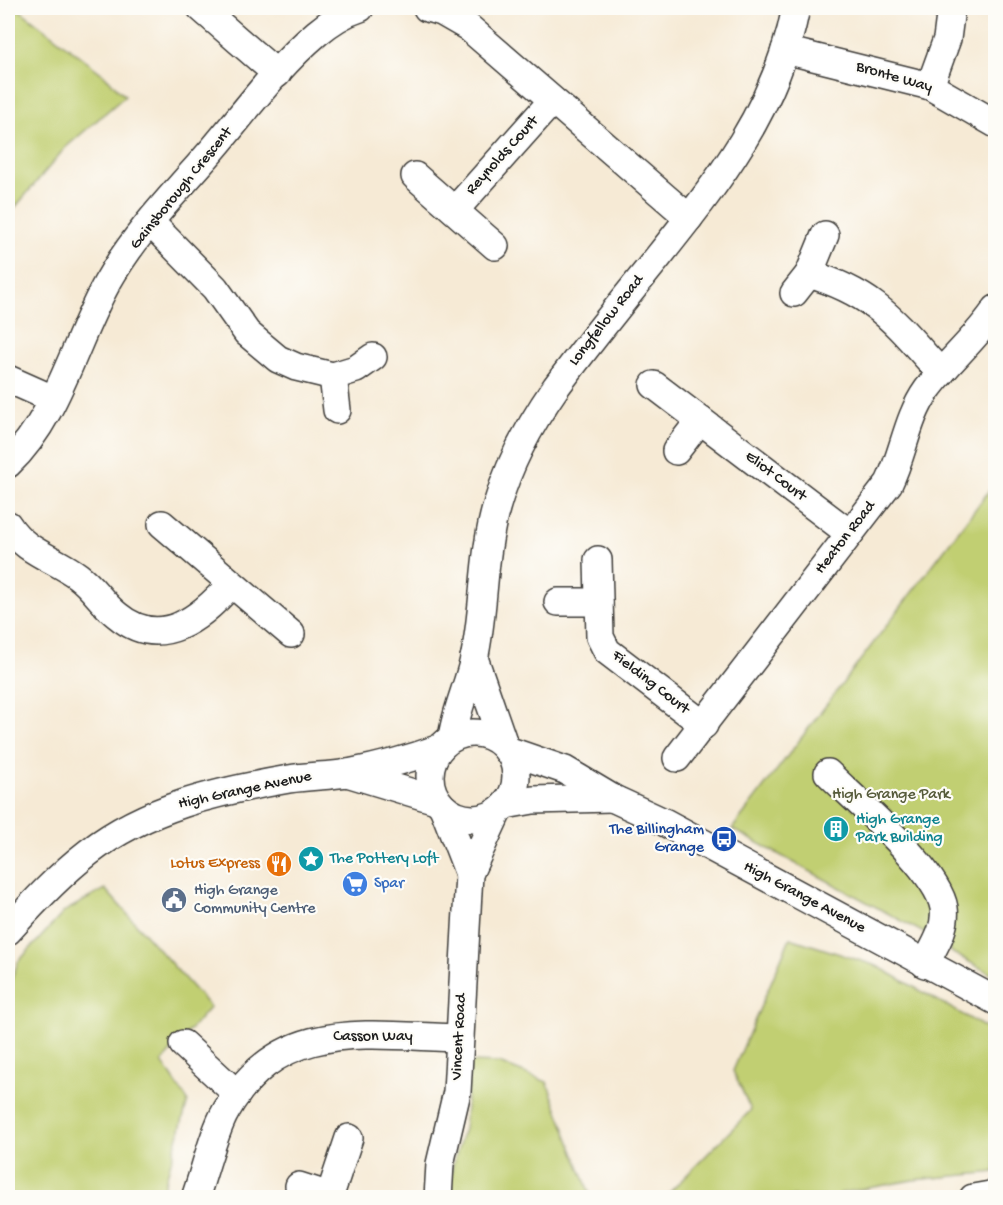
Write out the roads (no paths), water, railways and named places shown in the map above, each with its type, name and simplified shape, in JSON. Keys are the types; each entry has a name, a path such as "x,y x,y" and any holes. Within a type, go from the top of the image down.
{"street":[{"path":"201,8 277,74"},
{"name":"Gainsborough Crescent","path":"8,464 21,452 52,399 109,280 150,222 277,74 316,33 336,18 360,8"},
{"path":"427,8 442,12 468,27 689,218"},
{"name":"Longfellow Road","path":"474,658 496,506 513,462 538,413 556,387 727,168 759,116 778,74 796,8"},
{"path":"930,86 948,39 951,8"},
{"name":"Bronte Way","path":"785,50 930,86 996,124"},
{"name":"Reynolds Court","path":"455,210 552,101"},
{"name":"Reynolds Court","path":"415,176 495,246"},
{"path":"150,222 215,288 247,333 262,347 296,367 333,376 356,369 373,357"},
{"path":"825,235 801,284 848,288 881,308 941,373"},
{"name":"Heaton Road","path":"677,758 889,483 898,463 907,428 916,410 941,373 982,329 996,309"},
{"path":"333,376 337,410"},
{"path":"8,379 52,399"},
{"name":"Eliot Court","path":"654,385 849,533"},
{"path":"676,451 700,420"},
{"path":"162,524 291,634"},
{"path":"8,525 22,542 39,555 84,580 116,615 141,627 160,630 178,627 197,618 231,584"},
{"name":"Fielding Court","path":"598,560 600,637 607,651 704,725"},
{"path":"558,602 599,602"},
{"path":"440,804 431,787 429,773 433,760 446,743 474,658"},
{"path":"474,658 506,749 514,764 516,778 513,793 502,808"},
{"name":"High Grange Avenue","path":"8,931 50,887 89,852 163,810 206,796 274,782 346,773 413,758 466,734 480,733 494,738 506,749 547,762 582,778 612,798 664,822 996,1001"},
{"name":"High Grange Avenue","path":"346,773 440,804 455,816 470,819 485,818 502,808 533,800 612,798"},
{"path":"828,773 914,860 937,888 944,908 943,925 925,964"},
{"name":"Vincent Road","path":"440,804 469,874"},
{"name":"Vincent Road","path":"438,1197 440,1164 457,1092 469,874 502,808"},
{"name":"Casson Way","path":"195,1197 225,1112 259,1070 285,1051 315,1039 336,1035 460,1038"},
{"path":"183,1044 237,1095"},
{"path":"299,1186 330,1197 349,1138"},
{"path":"974,1197 996,1194"}],"place":[{"name":"High Grange Park Building","path":"836,829"},
{"name":"The Billingham Grange","path":"724,839"},
{"name":"The Pottery Loft","path":"311,859"},
{"name":"Lotus Express","path":"279,864"},
{"name":"Spar","path":"355,884"},
{"name":"High Grange Community Centre","path":"174,900"}],"park label":[{"name":"High Grange Park","path":"891,795"}]}
